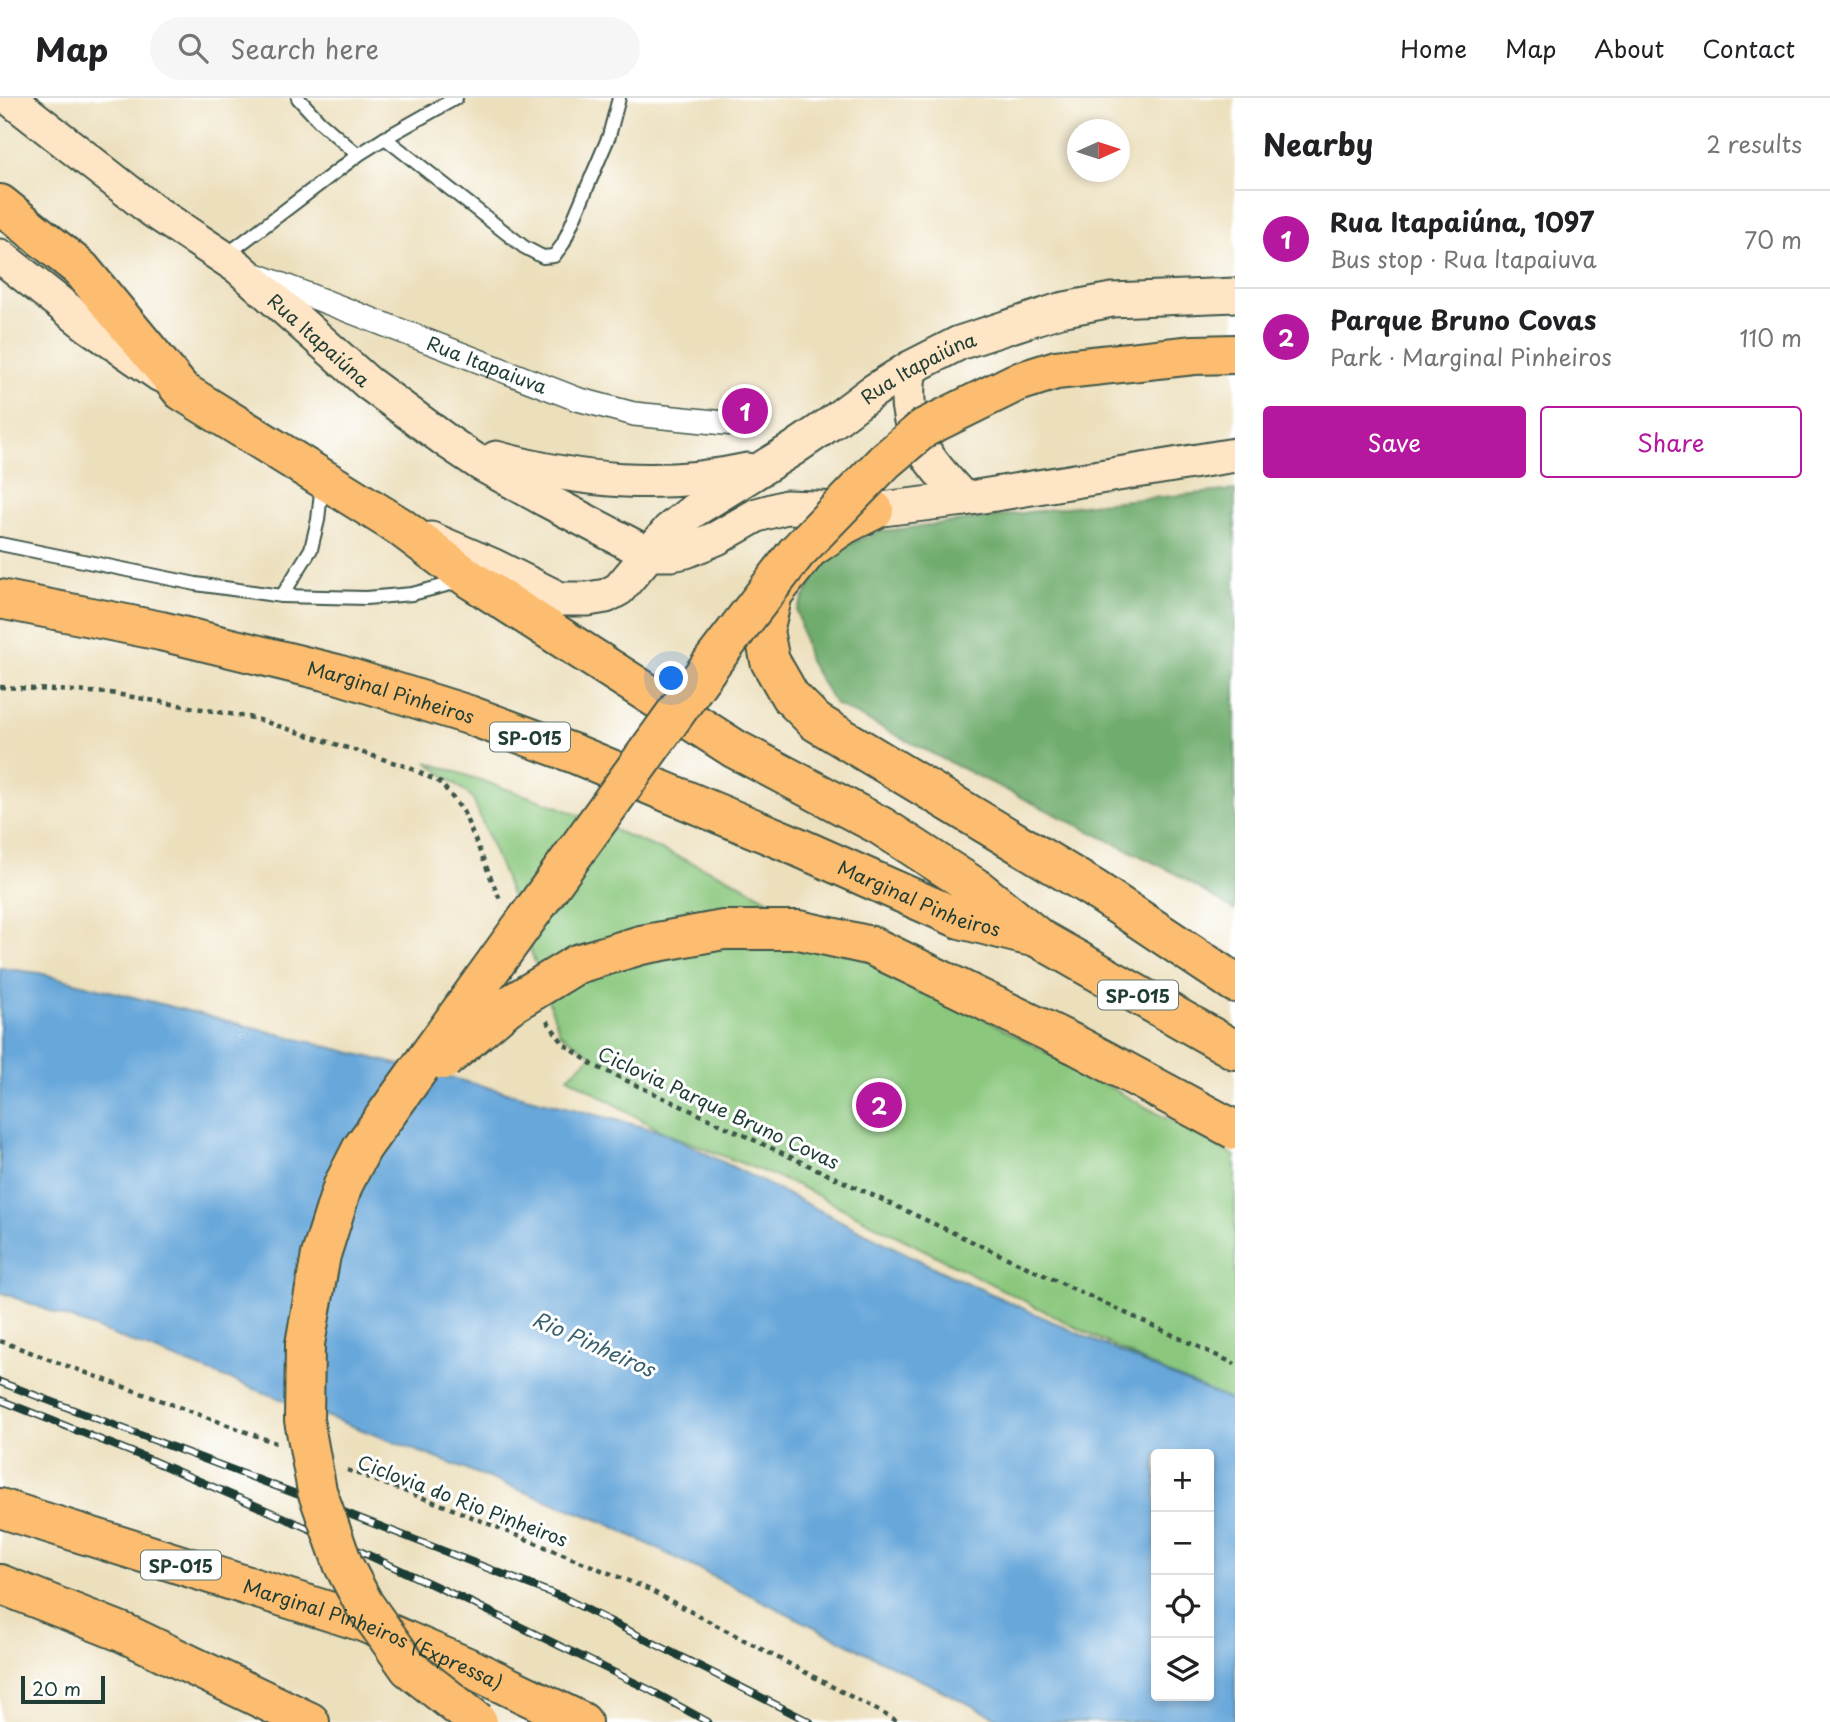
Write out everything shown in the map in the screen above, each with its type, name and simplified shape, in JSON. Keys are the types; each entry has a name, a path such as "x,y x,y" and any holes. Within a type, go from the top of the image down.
{"highway":[{"path":"0,204 81,269 182,391 399,526 470,579 735,749 881,826 978,889 1040,939"},
{"path":"478,1722 409,1668 364,1604 343,1564 317,1491 304,1420 304,1344 321,1255 343,1185 362,1148 713,661 796,553 885,461 924,428 1015,383 1056,370 1194,355 1235,355"},
{"path":"874,510 844,525 809,549 773,594 764,631 770,661 790,696 816,722 1094,889 1235,983"},
{"name":"Marginal Pinheiros","path":"0,599 161,631 338,674 469,715 575,754 789,843 960,919 1040,939"},
{"path":"402,1095 508,1006 577,964 642,945 723,930 799,930 872,946 1078,1046 1235,1130"},
{"name":"SP-015","path":"1040,939 1235,1050"},
{"path":"0,1480 363,1622"},
{"name":"Marginal Pinheiros (Expressa)","path":"0,1508 363,1622 474,1670 582,1722"},
{"path":"0,1584 124,1633 310,1722"}],"main road":[{"name":"Rua Itapaiúna","path":"9,98 152,210 230,262 368,383 447,442 481,464 649,554"},
{"path":"0,256 90,327 182,391"},
{"name":"Rua Itapaiúna","path":"399,526 494,566 560,598 588,599 606,596 619,589 669,530 693,510 831,423 872,391 959,343 1059,310 1112,300 1235,295"},
{"path":"910,368 907,386 911,422 920,446 933,466 964,499"},
{"path":"447,442 541,470 609,480 673,481 718,476 766,465"},
{"path":"649,554 686,551 717,538 757,515 786,506 874,510 964,499 1235,455"},
{"path":"560,598 588,589 604,580 610,572 609,532"}],"street":[{"name":"Rua Itapaiuva","path":"230,262 577,399 634,414 745,425"}],"lane":[{"path":"298,98 319,121 358,155"},
{"path":"230,262 358,155 457,98"},
{"path":"385,138 524,247 543,257 554,256 564,244 609,136 620,98"},
{"path":"282,596 311,549 318,520 322,478"},
{"path":"0,544 196,584 282,596 366,598 412,594 470,579"}],"path":[{"path":"0,687 110,693 253,718 408,767 441,783 463,811 505,910"},
{"name":"Ciclovia Parque Bruno Covas","path":"546,1019 563,1043 593,1065 1235,1364"},
{"path":"0,1340 288,1448"},
{"name":"Ciclovia do Rio Pinheiros","path":"341,1467 445,1506 648,1589 899,1722"}],"green space":[{"path":"1235,490 1235,911 1171,871 835,704 809,661 797,611 818,570 849,544 878,532 1098,503"},
{"path":"427,762 556,806 731,879 1235,1156 1235,1402 1170,1375 799,1186 663,1132 568,1077 592,1055 560,1033 505,879 472,797"}],"water":[{"name":"Rio Pinheiros","path":"0,968 39,973 663,1132 943,1272 1235,1402 1235,1722 1005,1722 604,1522 0,1292"}],"railway":[{"path":"0,1382 564,1598 810,1722"},
{"path":"0,1400 144,1457 342,1543 648,1689 708,1722"}],"place":[{"name":"Rua Itapaiúna, 1097","path":"745,411"},
{"name":"Parque Bruno Covas","path":"879,1105"}]}
